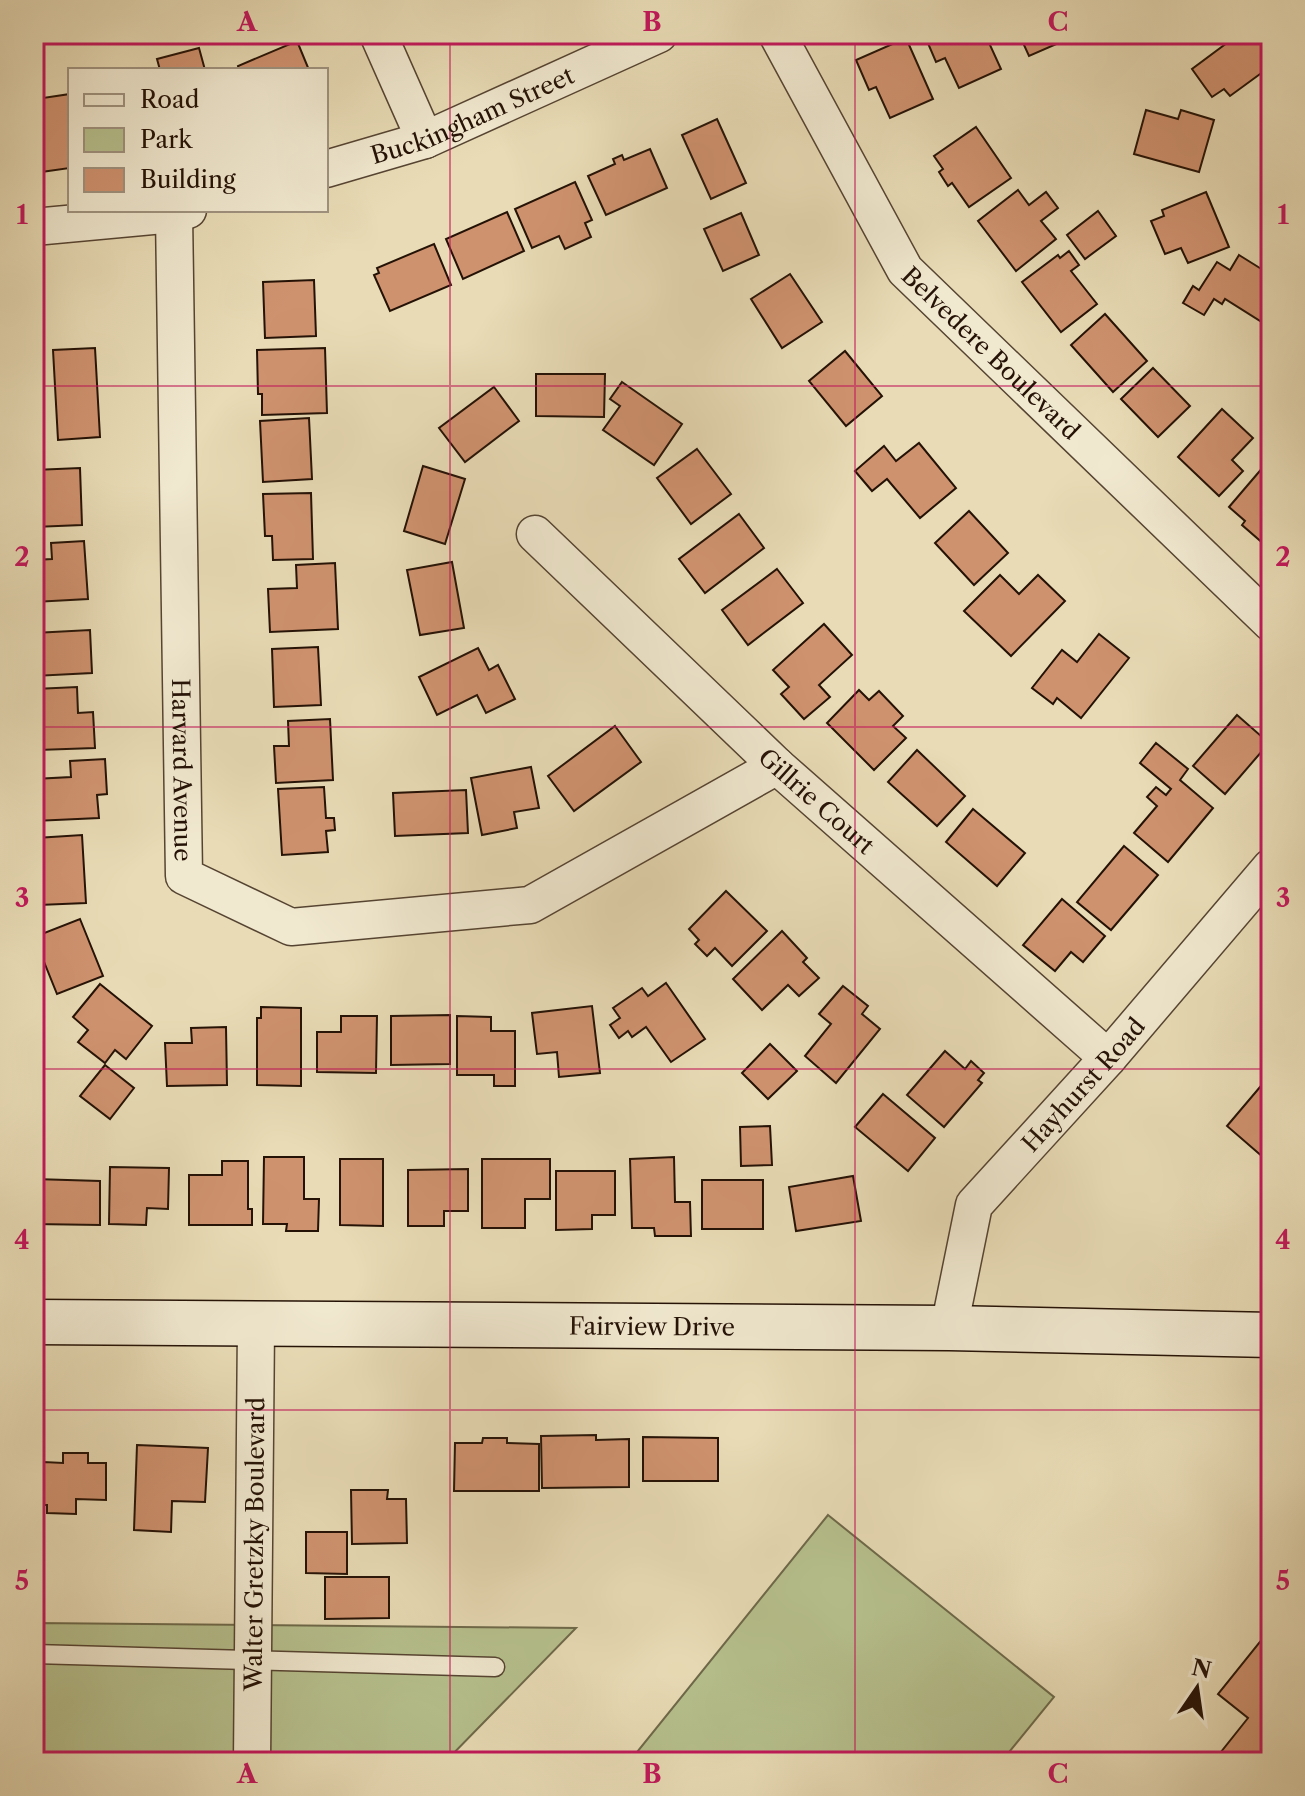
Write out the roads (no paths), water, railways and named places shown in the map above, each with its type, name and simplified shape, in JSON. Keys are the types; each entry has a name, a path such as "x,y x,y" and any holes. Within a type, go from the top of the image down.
{"main road":[{"name":"Fairview Drive","path":"34,1322 949,1328 1271,1335"}],"street":[{"path":"378,34 425,140"},
{"name":"Buckingham Street","path":"328,168 425,140 659,34"},
{"name":"Belvedere Boulevard","path":"777,34 905,270 1271,623"},
{"path":"34,227 181,212"},
{"name":"Harvard Avenue","path":"181,212 184,876 291,927 530,905 777,766"},
{"name":"Gillrie Court","path":"535,534 777,766 1108,1058"},
{"name":"Hayhurst Road","path":"949,1328 974,1205 1108,1058 1271,867"},
{"name":"Walter Gretzky Boulevard","path":"252,1762 256,1325"}],"lane":[{"path":"34,1654 495,1667"}]}
